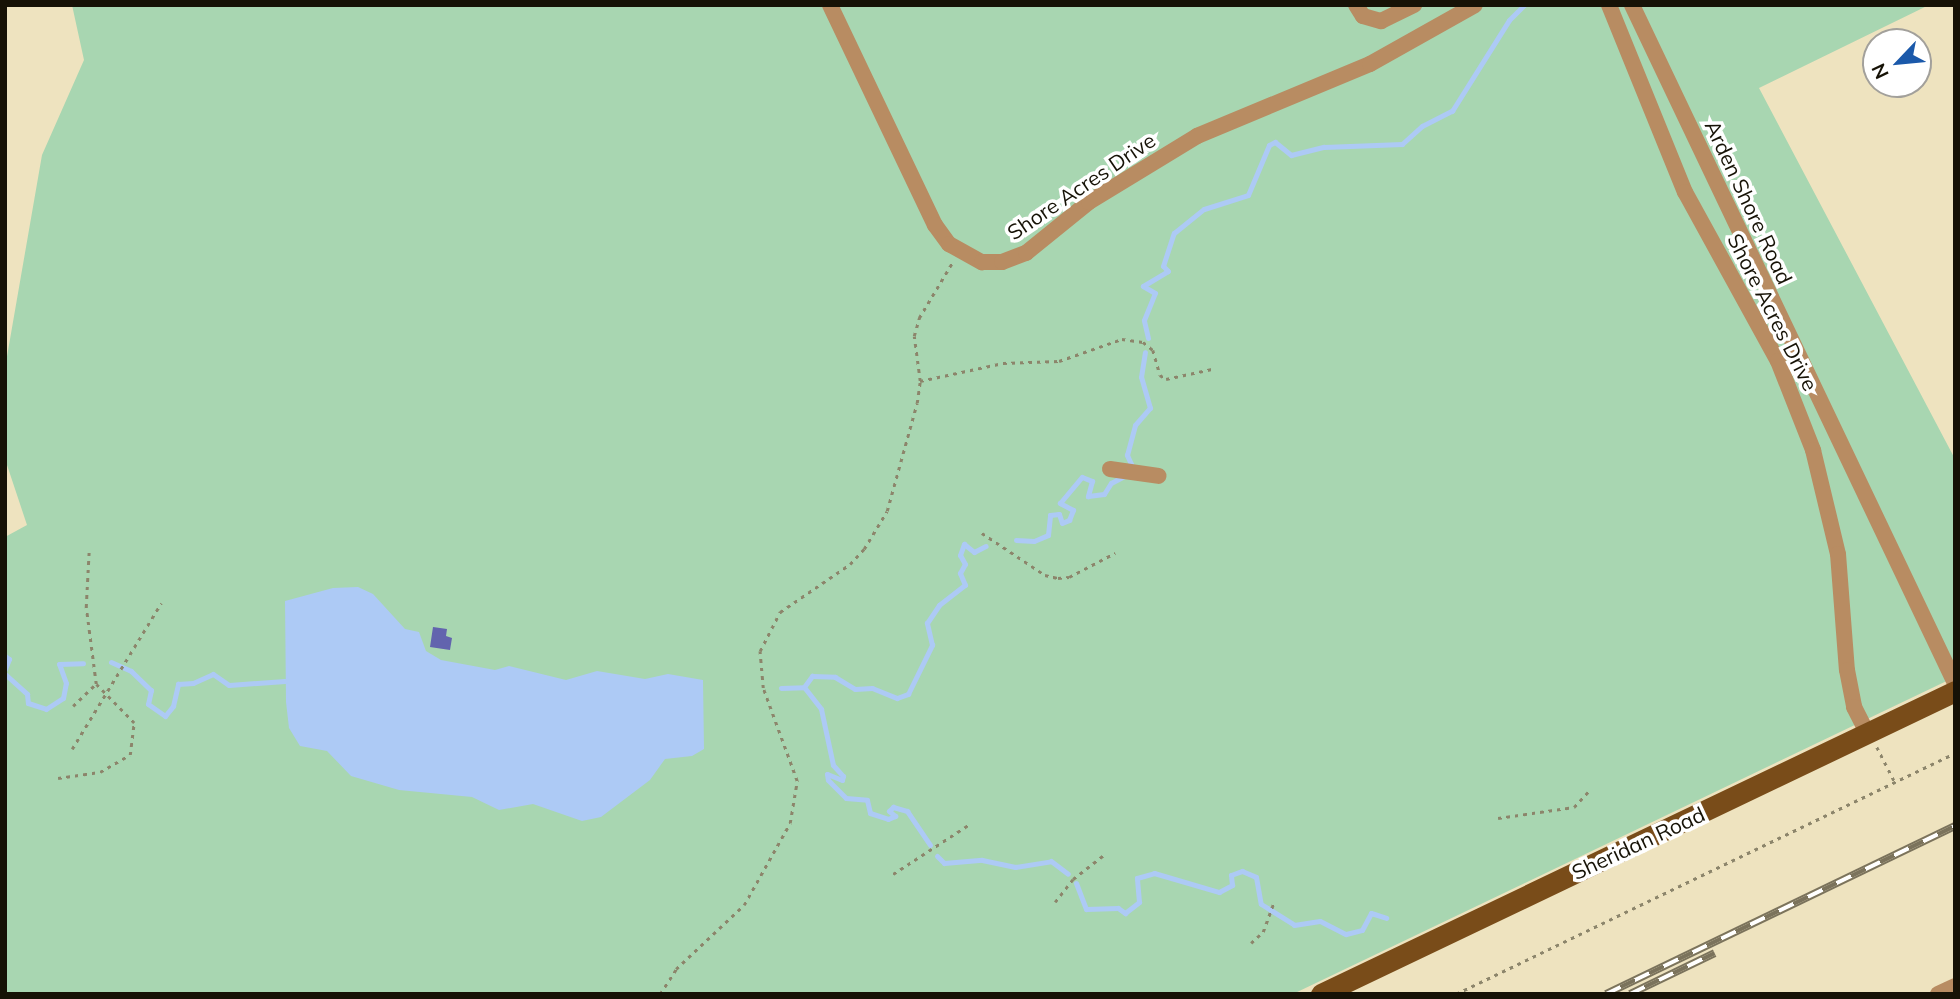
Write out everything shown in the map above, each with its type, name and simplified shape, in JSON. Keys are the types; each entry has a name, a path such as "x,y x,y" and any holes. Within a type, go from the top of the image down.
{"main road":[{"name":"Sheridan Road","path":"1321,994 1955,691"}],"street":[{"name":"Shore Acres Drive","path":"830,5 935,225 958,250 982,262 1002,262 1026,253 1088,202 1186,142 1241,114 1370,64 1475,5"},
{"path":"1356,5 1363,16 1381,21 1414,5"},
{"name":"Shore Acres Drive","path":"1609,5 1685,192 1778,360 1814,450 1838,554 1847,670 1854,707 1867,733"},
{"name":"Arden Shore Road","path":"1632,5 1955,683"},
{"path":"1110,469 1159,476"},
{"path":"1938,994 1955,986"}],"path":[{"path":"660,994 676,970 744,905 790,823 797,781 762,688 760,651 780,612 850,564 876,532 905,453 920,381 914,353 919,318 958,250"},
{"path":"920,381 1003,363 1059,361 1122,339 1143,342 1153,350 1160,375 1166,379 1212,369"},
{"path":"982,533 1045,575 1058,578 1077,574 1115,553"},
{"path":"58,778 100,772 130,755 134,723 96,684 86,607 89,549"},
{"path":"72,749 161,603"},
{"path":"73,706 96,684"},
{"path":"1867,733 1895,782"},
{"path":"1456,994 1955,753"},
{"path":"1498,818 1574,807 1590,790"},
{"path":"893,874 970,824"},
{"path":"1055,902 1073,879 1105,854"},
{"path":"1251,943 1263,932 1273,904"}],"green space":[{"path":"72,5 1929,5 1882,28 1862,28 1862,38 1759,88 1955,459 1955,677 1293,994 5,994 5,537 27,525 5,459 5,368 42,155 84,60"}],"water":[{"path":"358,587 373,594 405,629 419,632 426,651 441,660 495,670 509,666 566,680 597,671 645,679 668,674 703,680 704,749 692,756 665,759 650,780 601,817 582,821 533,804 499,810 472,797 399,790 351,776 327,751 300,746 289,728 286,702 285,601 333,588"}],"building":[{"path":"433,627 447,629 446,636 452,638 450,650 430,647"}],"waterway":[{"path":"1148,338 1144,320 1155,293 1143,286 1168,271 1163,266 1174,233 1204,209 1248,195 1269,145 1275,142 1291,155 1324,147 1402,144 1422,126 1452,111 1509,20 1524,5"},
{"path":"1016,540 1034,541 1048,535 1050,515 1059,514 1062,523 1069,520 1073,510 1060,503 1082,477 1092,481 1088,496 1104,494 1111,483 1124,476 1131,464 1127,455 1135,425 1150,408 1141,377 1145,352"},
{"path":"804,687 812,676 835,677 855,689 872,688 897,698 908,694 932,645 927,623 939,605 965,585 960,573 965,564 960,555 964,544 974,552 986,546"},
{"path":"5,656 9,659 5,669"},
{"path":"111,662 131,671 151,690 148,704 165,716 173,706 178,684 193,683 213,674 229,685 285,681"},
{"path":"5,674 27,694 28,703 46,709 63,698 66,683 59,664 83,663"},
{"path":"804,687 821,709 833,765 843,776 842,780 827,774 828,780 846,798 867,800 870,813 888,819 895,816 889,811 893,807 907,811 930,845"},
{"path":"781,688 804,687"},
{"path":"937,856 944,863 982,860 1015,867 1051,861 1068,874"},
{"path":"1076,883 1086,909 1118,908 1125,913 1139,902 1137,878 1154,873 1219,892 1232,885 1231,875 1242,871 1256,877 1261,904 1294,925 1320,921 1346,934 1362,930 1371,913 1386,918"}],"railway":[{"path":"1606,994 1955,826"},
{"path":"1630,994 1715,953"}]}
